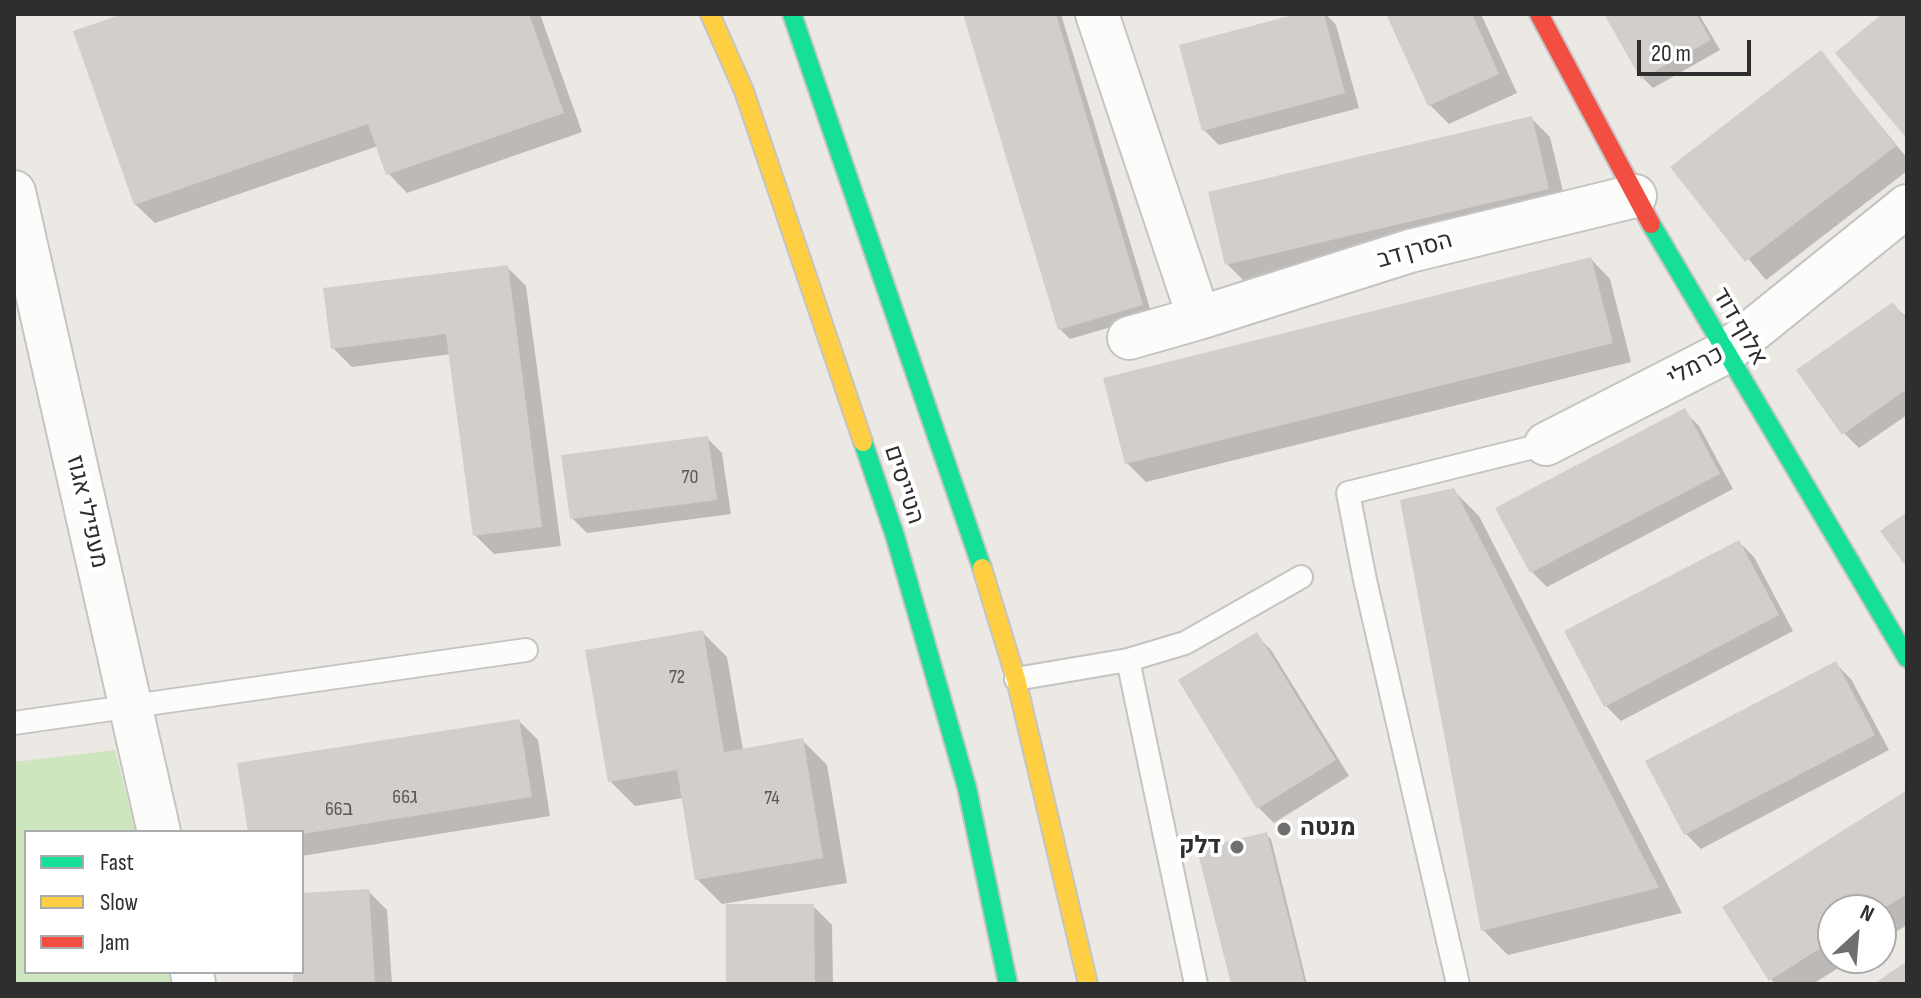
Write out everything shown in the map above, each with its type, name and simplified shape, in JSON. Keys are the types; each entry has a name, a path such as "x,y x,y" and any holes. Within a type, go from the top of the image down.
{"main road":[{"name":"הטייסים","path":"710,14 744,91 895,536 967,788 1008,984"},
{"name":"הטייסים","path":"792,14 956,486 1016,679 1088,984"},
{"name":"אלוף דוד","path":"1539,14 1635,196 1907,658"}],"street":[{"path":"1097,14 1199,318"},
{"name":"מעפילי אגוז","path":"14,192 30,343 130,705 159,830"},
{"name":"הסרן דב","path":"1129,338 1410,251 1635,196"},
{"name":"כרמלי","path":"1546,444 1726,352 1907,206"}],"lane":[{"path":"1458,984 1365,580 1348,493 1546,444"},
{"path":"1016,679 1128,660 1185,643 1301,577"},
{"path":"14,723 526,650"},
{"path":"1128,660 1196,984"}],"green space":[{"path":"115,750 135,830 24,830 24,974 172,974 175,984 14,984 14,762"}],"building":[{"path":"123,14 529,14 564,113 386,175 368,124 134,205 73,31"},
{"path":"963,14 1056,14 1143,305 1058,330"},
{"path":"1297,14 1324,14 1345,93 1202,131 1179,45"},
{"path":"1386,14 1472,14 1499,74 1428,106"},
{"path":"1604,14 1696,14 1711,40 1641,79"},
{"path":"1882,14 1907,14 1907,139 1835,53"},
{"path":"1821,50 1896,146 1745,262 1670,167"},
{"path":"1532,116 1549,189 1225,265 1208,192"},
{"path":"1591,257 1613,343 1125,464 1103,378"},
{"path":"508,265 542,527 473,536 446,334 331,349 323,288"},
{"path":"1893,302 1907,321 1907,389 1842,435 1796,370"},
{"path":"1685,408 1720,474 1530,573 1495,508"},
{"path":"708,436 717,500 570,519 561,455"},
{"path":"1454,488 1659,888 1481,931 1400,500"},
{"path":"1907,512 1907,568 1880,531"},
{"path":"1739,540 1779,615 1604,707 1564,631"},
{"path":"703,630 724,752 803,738 823,858 695,880 677,770 608,782 585,650"},
{"path":"1257,632 1336,760 1257,809 1178,680"},
{"path":"1836,661 1875,735 1684,835 1645,761"},
{"path":"519,719 532,797 304,834 304,830 248,830 237,763"},
{"path":"1907,790 1907,894 1897,900 1897,894 1817,894 1817,950 1769,981 1722,907"},
{"path":"1267,832 1305,984 1231,984 1197,849"},
{"path":"369,889 375,984 293,984 293,974 304,974 304,893"},
{"path":"726,904 814,904 815,984 726,984"},
{"path":"1907,961 1907,984 1874,984 1888,974 1897,974 1897,968"}],"traffic: fast":[{"path":"792,14 982,568"},
{"path":"1651,224 1907,658"},
{"path":"863,442 895,536 967,788 1008,984"}],"traffic: slow":[{"path":"710,14 744,91 863,442"},
{"path":"982,568 1016,679 1088,984"}],"traffic: jam":[{"path":"1539,14 1651,224"}],"place":[{"name":"מנטה","path":"1284,829"},
{"name":"דלק","path":"1237,847"}]}
